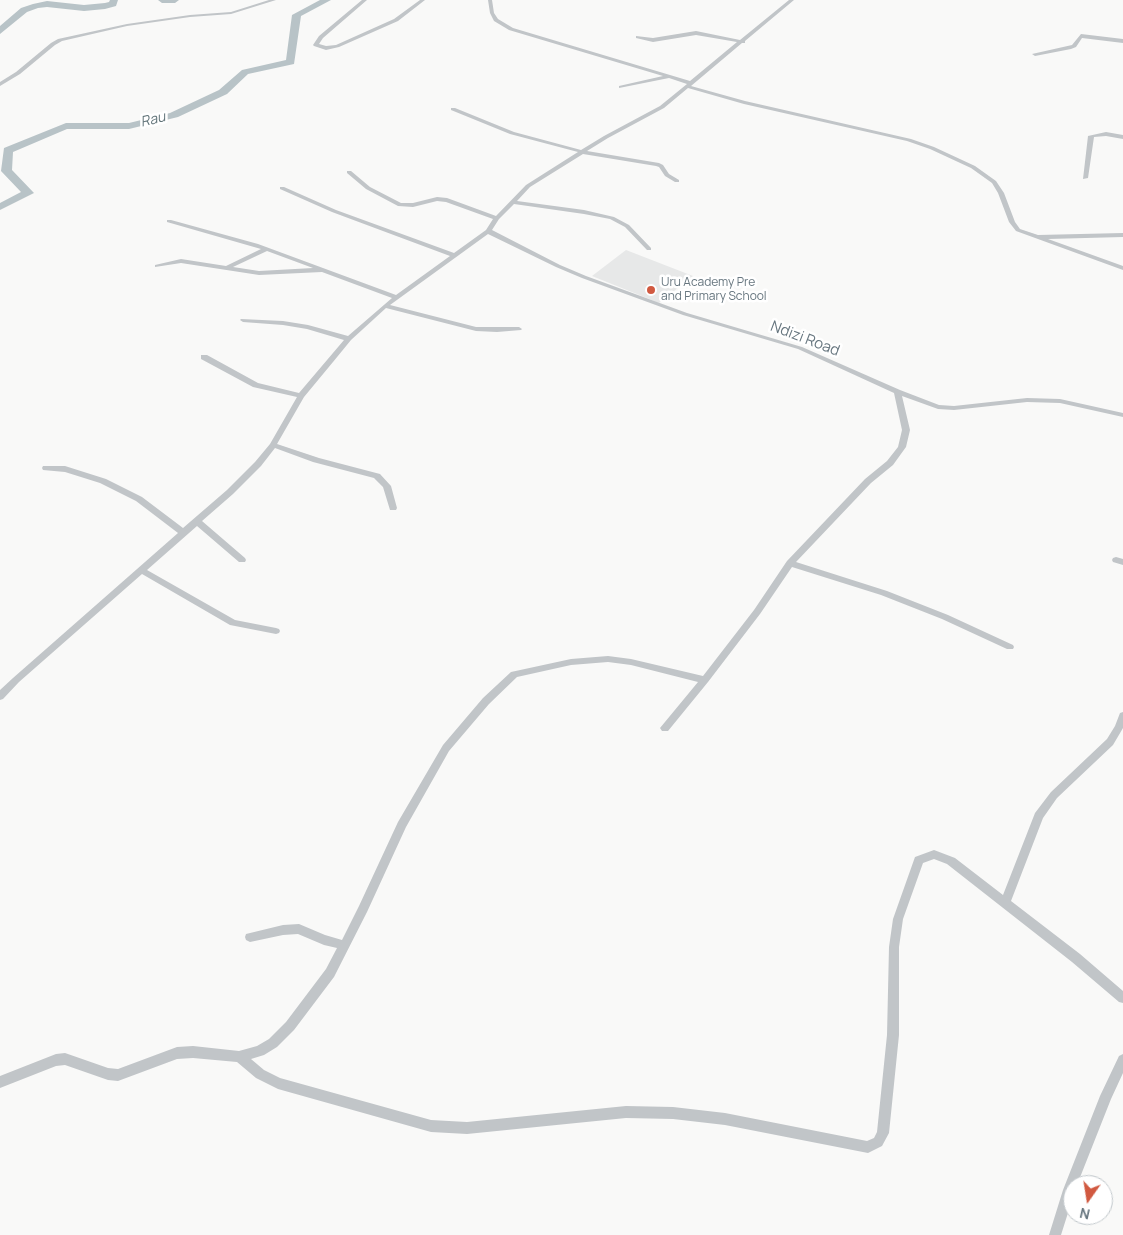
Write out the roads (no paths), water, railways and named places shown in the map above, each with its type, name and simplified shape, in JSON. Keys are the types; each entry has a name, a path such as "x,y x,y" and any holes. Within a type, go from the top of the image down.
{"street":[{"path":"0,84 18,73 60,40 127,25 230,12 274,0"},
{"path":"365,0 321,36 316,45 326,48 337,46 397,20 423,0"},
{"path":"490,0 490,8 496,20 511,29 667,76 744,102 910,140 954,157 994,182 1001,193 1014,226 1018,230 1123,268"},
{"path":"0,696 230,492 258,464 273,445 301,396 349,338 385,306 488,231 497,218 528,186 606,137 656,112 792,0"},
{"path":"638,37 653,40 696,33 743,42"},
{"path":"1034,54 1069,48 1074,46 1081,36 1123,41"},
{"path":"621,87 667,76"},
{"path":"453,109 512,133 583,152 657,164 662,166 667,175 677,181"},
{"path":"1085,178 1092,136 1106,134 1123,137"},
{"path":"349,172 368,188 400,205 413,205 437,199 447,200 497,218"},
{"path":"282,188 334,211 454,255"},
{"path":"513,202 612,218 626,226 649,249"},
{"path":"169,220 267,248 396,297"},
{"name":"Ndizi Road","path":"488,231 572,272 685,314 800,348 897,392 938,407 954,408 1027,400 1060,401 1099,408 1123,415"},
{"path":"1034,237 1123,235"},
{"path":"228,267 267,248"},
{"path":"156,266 181,261 259,273 322,270"},
{"path":"385,306 476,329 519,329"},
{"path":"243,320 308,327 349,338"},
{"path":"204,357 256,385 301,396"},
{"path":"665,728 705,680 757,612 790,562 868,481 890,463 902,448 906,430 897,392"},
{"path":"273,445 316,460 377,476 387,486 393,508"},
{"path":"46,468 65,469 103,481 138,499 184,533"},
{"path":"196,521 242,560"},
{"path":"790,562 946,617 1010,648"},
{"path":"141,570 233,623 276,631"},
{"path":"0,1082 56,1060 65,1059 108,1074 118,1075 177,1053 193,1052 239,1057 260,1051 290,1026 330,973 402,825 446,748 486,701 514,674 571,662 608,659 631,662 705,680"},
{"path":"1006,902 1039,816 1054,795 1110,742 1123,716"},
{"path":"239,1057 260,1074 278,1083 422,1123 448,1128 466,1128 626,1112 673,1113 725,1118 868,1147 878,1142 883,1133 893,1036 894,947 898,919 919,860 934,854 951,861 1006,902 1123,998"},
{"path":"250,937 283,930 299,929 324,940 344,945"},
{"path":"1055,1235 1069,1190 1106,1096 1123,1060"}],"waterway":[{"path":"0,31 24,10 36,6 47,4 84,8 113,4 114,0"},
{"path":"162,0 175,0"},
{"name":"Rau","path":"0,207 28,193 6,171 8,150 66,126 129,126 174,115 223,92 245,72 291,62 297,15 327,0"}],"place":[{"name":"Uru Academy Pre and Primary School","path":"651,290"}]}
